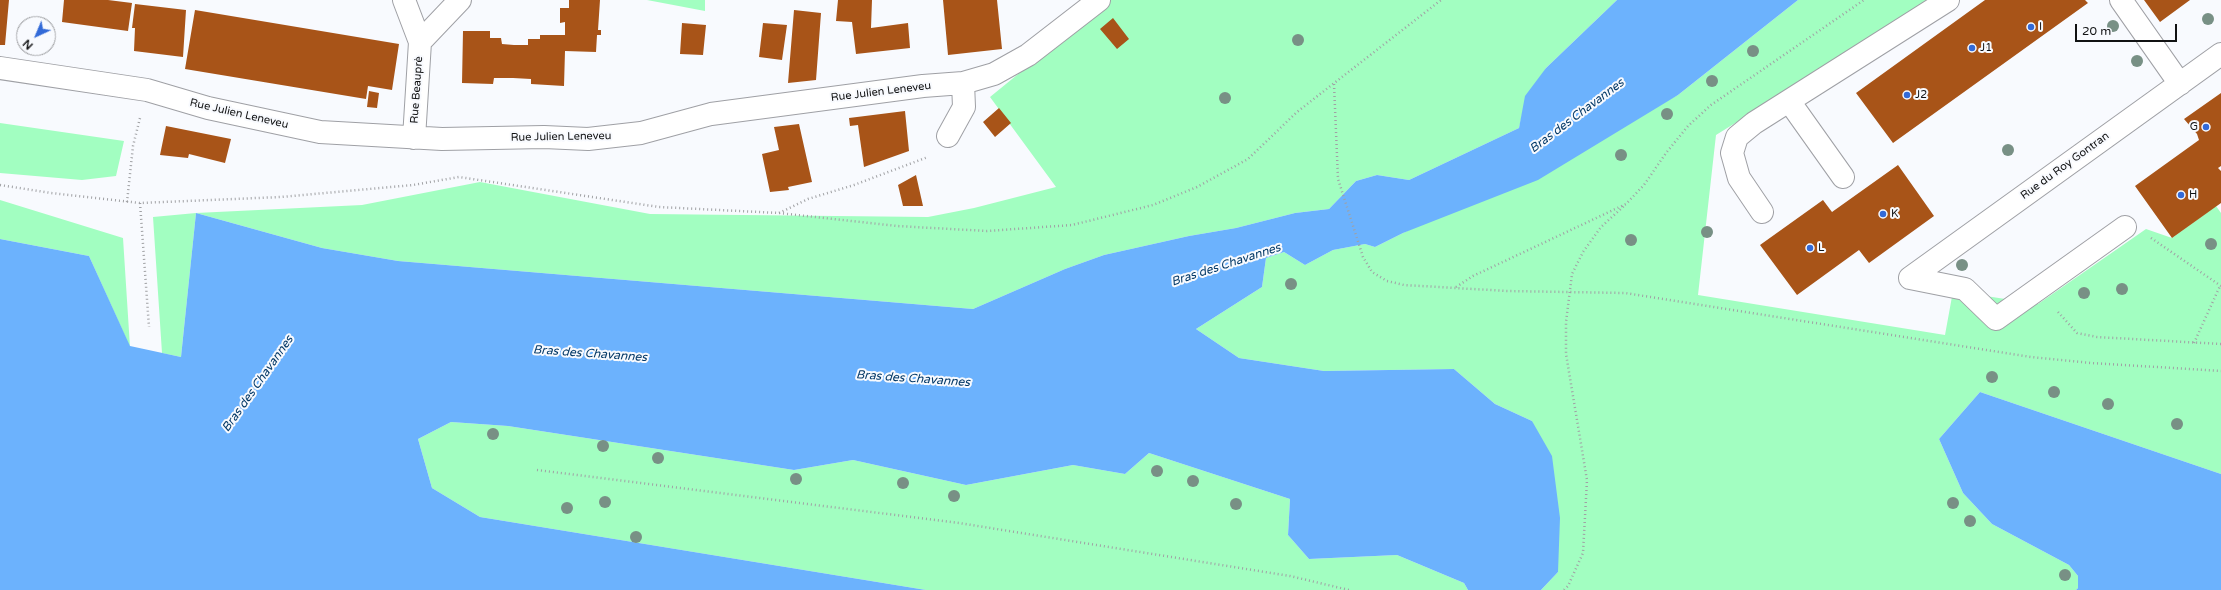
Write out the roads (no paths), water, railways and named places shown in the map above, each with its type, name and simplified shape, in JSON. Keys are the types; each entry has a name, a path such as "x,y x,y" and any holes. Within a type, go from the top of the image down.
{"street":[{"name":"Rue Beauprè","path":"404,0 420,42 414,138"},
{"name":"Rue Beauprè","path":"420,42 460,0"},
{"name":"Rue Julien Leneveu","path":"0,68 147,90 208,108 320,132 414,138 588,139 641,133 711,114 923,86 963,83 994,74 1028,54 1099,0"},
{"path":"1762,212 1739,178 1732,153 1737,137 1754,123 1948,0"},
{"path":"2120,0 2180,84"},
{"name":"Rue du Roy Gontran","path":"2125,227 1996,319 1965,289 1910,278 2221,54"},
{"path":"948,136 964,107 963,83"},
{"path":"1789,101 1843,177"}],"water":[{"name":"Bras des Chavannes","path":"1617,0 1798,0 1678,95 1538,180 1403,233 1375,247 1365,244 1333,250 1305,265 1284,252 1266,258 1262,287 1196,329 1239,358 1324,371 1454,369 1495,404 1532,421 1552,456 1560,518 1558,572 1541,590 1468,590 1464,583 1397,555 1309,559 1288,535 1290,499 1149,453 1125,474 1073,465 966,485 853,460 794,470 508,426 451,422 418,439 432,488 480,517 926,590 0,590 0,239 89,256 130,346 181,357 196,213 322,248 398,261 973,309 1065,269 1104,255 1189,236 1236,228 1295,213 1329,209 1356,181 1377,175 1409,180 1519,128 1525,96 1546,68"},
{"path":"1980,392 2221,474 2221,590 2076,590 2078,588 2078,576 2069,565 1992,524 1963,493 1939,439"}],"place":[{"name":"I","path":"2031,27"},
{"name":"J1","path":"1972,48"},
{"name":"J2","path":"1907,95"},
{"name":"G","path":"2206,127"},
{"name":"H","path":"2181,195"},
{"name":"K","path":"1883,214"},
{"name":"L","path":"1810,248"}]}
